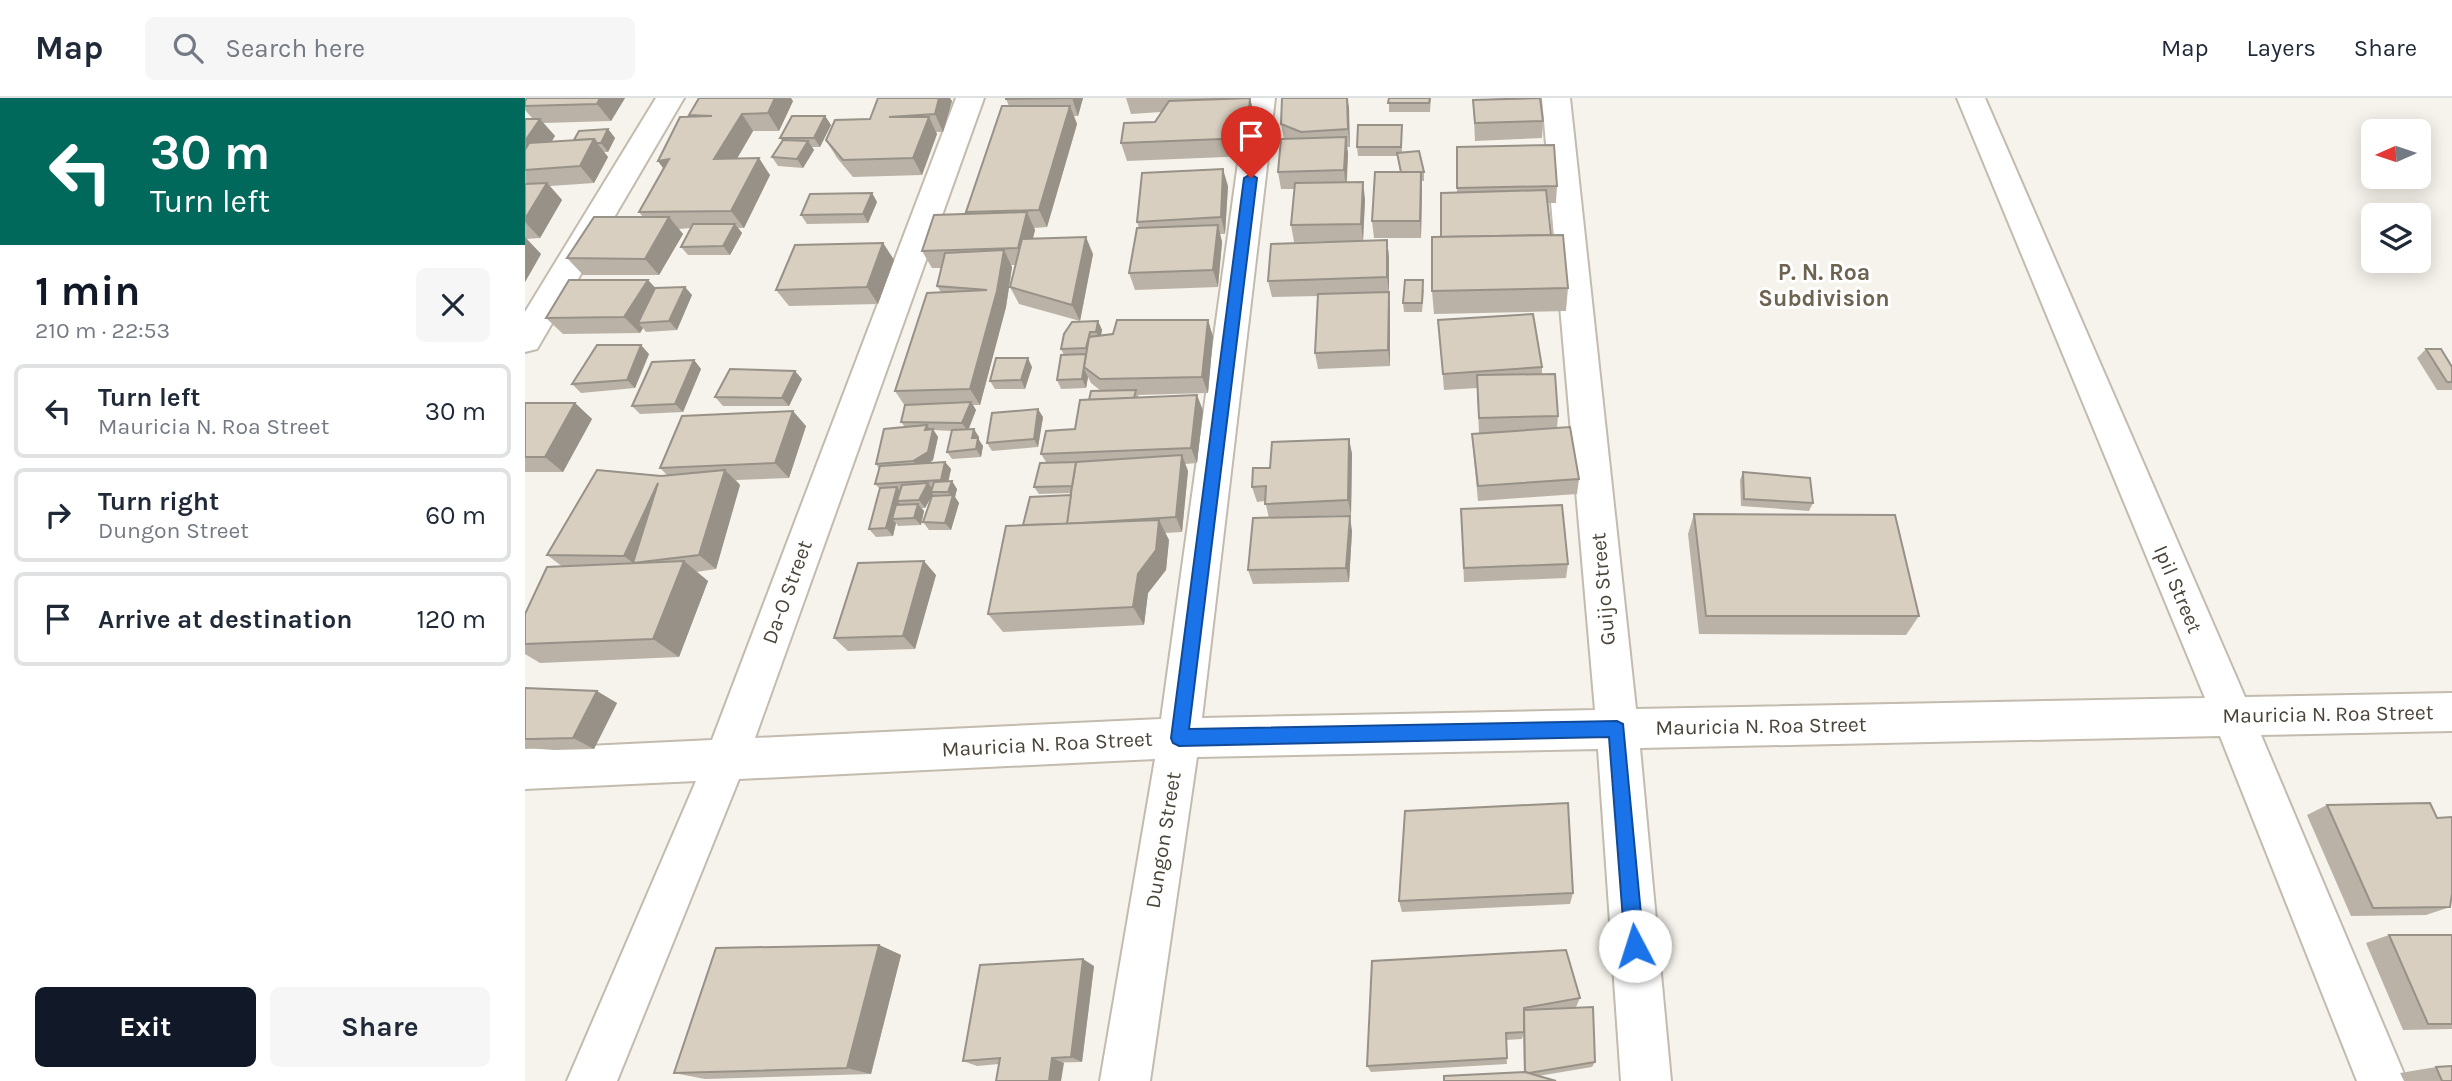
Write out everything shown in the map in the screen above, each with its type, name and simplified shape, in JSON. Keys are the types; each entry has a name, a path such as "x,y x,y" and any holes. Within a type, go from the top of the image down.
{"street":[{"path":"525,340 670,98"},
{"name":"Da-O Street","path":"592,1081 726,759 970,98"},
{"name":"Dungon Street","path":"1125,1081 1179,738 1261,98"},
{"name":"Guijo Street","path":"1556,98 1617,729 1646,1081"},
{"name":"Ipil Street","path":"1971,98 2232,716 2382,1081"},
{"name":"Mauricia N. Roa Street","path":"525,768 1179,738 2452,712"}],"building":[{"path":"527,98 600,98 597,104 525,106"},
{"path":"699,98 775,98 768,113 742,114 714,159 759,158 731,211 639,212 669,159 658,161 680,117 712,116 689,115"},
{"path":"878,98 939,98 935,114 889,117 929,117 913,158 843,160 826,140 835,120 870,119"},
{"path":"1006,98 1072,98 1006,99"},
{"path":"1250,98 1247,138 1121,143 1124,123 1155,122 1169,101"},
{"path":"1282,98 1347,98 1348,129 1301,132 1281,124"},
{"path":"1389,98 1430,98 1429,103 1388,103"},
{"path":"1540,98 1543,121 1475,123 1473,100"},
{"path":"1002,106 1070,106 1039,210 966,212"},
{"path":"792,116 825,116 814,138 780,138"},
{"path":"525,119 540,119 525,141"},
{"path":"1358,125 1402,125 1401,147 1357,147"},
{"path":"608,129 601,143 594,139 574,140 579,131"},
{"path":"1346,137 1344,170 1278,172 1281,139"},
{"path":"594,139 580,166 525,170 525,150 529,143"},
{"path":"783,140 808,141 797,159 772,157"},
{"path":"1554,145 1557,186 1457,188 1457,147"},
{"path":"1419,151 1424,172 1401,172 1397,153"},
{"path":"1223,169 1221,217 1137,222 1142,173"},
{"path":"1375,172 1421,172 1420,221 1372,221"},
{"path":"1363,182 1361,224 1291,225 1295,183"},
{"path":"547,183 525,219 525,184"},
{"path":"1546,190 1551,235 1441,237 1441,193"},
{"path":"872,193 863,214 801,215 810,194"},
{"path":"1027,212 1018,248 922,251 934,215"},
{"path":"594,217 669,217 645,259 567,258"},
{"path":"693,224 735,224 723,246 681,247"},
{"path":"1218,225 1213,270 1129,273 1137,228"},
{"path":"1563,235 1568,288 1432,291 1432,237"},
{"path":"1086,237 1072,305 1010,287 1022,239"},
{"path":"1387,240 1387,277 1268,281 1271,244"},
{"path":"883,243 867,287 776,290 795,245"},
{"path":"1004,250 997,291 970,389 895,391 927,293 987,290 937,286 945,253"},
{"path":"569,280 648,280 624,317 546,318"},
{"path":"1405,280 1423,280 1422,303 1403,303"},
{"path":"685,287 669,321 638,323 655,288"},
{"path":"1389,292 1388,350 1315,353 1318,294"},
{"path":"1533,314 1542,367 1443,374 1438,320"},
{"path":"1117,320 1208,320 1202,377 1100,379 1084,367 1089,337 1113,334"},
{"path":"1098,321 1096,332 1090,332 1086,348 1061,349 1064,334 1072,322"},
{"path":"597,345 641,345 627,380 572,384"},
{"path":"2426,349 2441,349 2452,367 2452,382 2447,382"},
{"path":"1086,354 1082,379 1057,380 1061,355"},
{"path":"996,358 1028,358 1021,380 990,381"},
{"path":"694,360 675,404 632,406 652,362"},
{"path":"730,369 795,371 782,398 715,397"},
{"path":"1555,374 1558,416 1479,418 1477,375"},
{"path":"1136,390 1134,398 1089,400 1091,391"},
{"path":"1197,395 1191,448 1041,454 1046,431 1075,429 1080,400"},
{"path":"971,402 962,423 901,422 905,405"},
{"path":"525,403 575,403 545,457 525,457"},
{"path":"1038,409 1034,439 987,443 992,413"},
{"path":"793,411 775,463 660,468 682,416"},
{"path":"927,425 925,430 933,429 928,452 913,461 876,464 884,429"},
{"path":"1570,427 1579,479 1478,486 1472,434"},
{"path":"974,429 972,438 978,438 976,449 947,452 952,430"},
{"path":"1349,439 1348,500 1265,504 1266,486 1252,487 1253,468 1270,468 1272,442"},
{"path":"1182,455 1176,517 1066,524 1076,462"},
{"path":"945,462 941,480 875,484 880,466"},
{"path":"1076,462 1072,486 1034,487 1040,463"},
{"path":"597,470 661,476 725,470 699,555 633,563 658,483 624,556 547,555"},
{"path":"1743,472 1810,478 1813,503 1744,499"},
{"path":"952,481 948,492 931,492 934,482"},
{"path":"928,483 919,500 897,501 902,485"},
{"path":"897,487 886,528 869,529 880,488"},
{"path":"953,495 945,523 923,522 932,496"},
{"path":"1071,495 1067,524 1023,525 1030,497"},
{"path":"918,504 914,518 892,519 896,505"},
{"path":"1562,505 1568,564 1464,568 1461,509"},
{"path":"1694,514 1895,515 1919,616 1706,616"},
{"path":"1350,516 1346,568 1248,570 1253,518"},
{"path":"1159,520 1156,550 1138,574 1133,607 988,614 1006,526"},
{"path":"684,561 653,639 525,644 525,614 547,567"},
{"path":"924,561 903,636 834,638 858,563"},
{"path":"525,688 597,691 573,738 525,739"},
{"path":"1568,803 1573,893 1399,901 1405,811"},
{"path":"2430,803 2437,818 2452,817 2450,907 2373,908 2327,805"},
{"path":"2389,935 2452,935 2452,1024 2428,1024"},
{"path":"879,945 847,1068 674,1073 716,948"},
{"path":"1566,950 1580,998 1524,1008 1524,1032 1506,1033 1507,1058 1367,1066 1372,961"},
{"path":"1083,959 1071,1057 1052,1058 1049,1081 996,1081 1000,1058 963,1061 980,965"},
{"path":"1593,1007 1595,1062 1525,1072 1524,1010"},
{"path":"2452,1066 2452,1081 2442,1081 2436,1067"},
{"path":"1525,1072 1556,1081 1444,1081 1444,1076"}],"district":[{"name":"P. N. Roa Subdivision","path":"1824,285"}],"route":[{"path":"1251,178 1179,738 1617,729 1635,946"}]}
